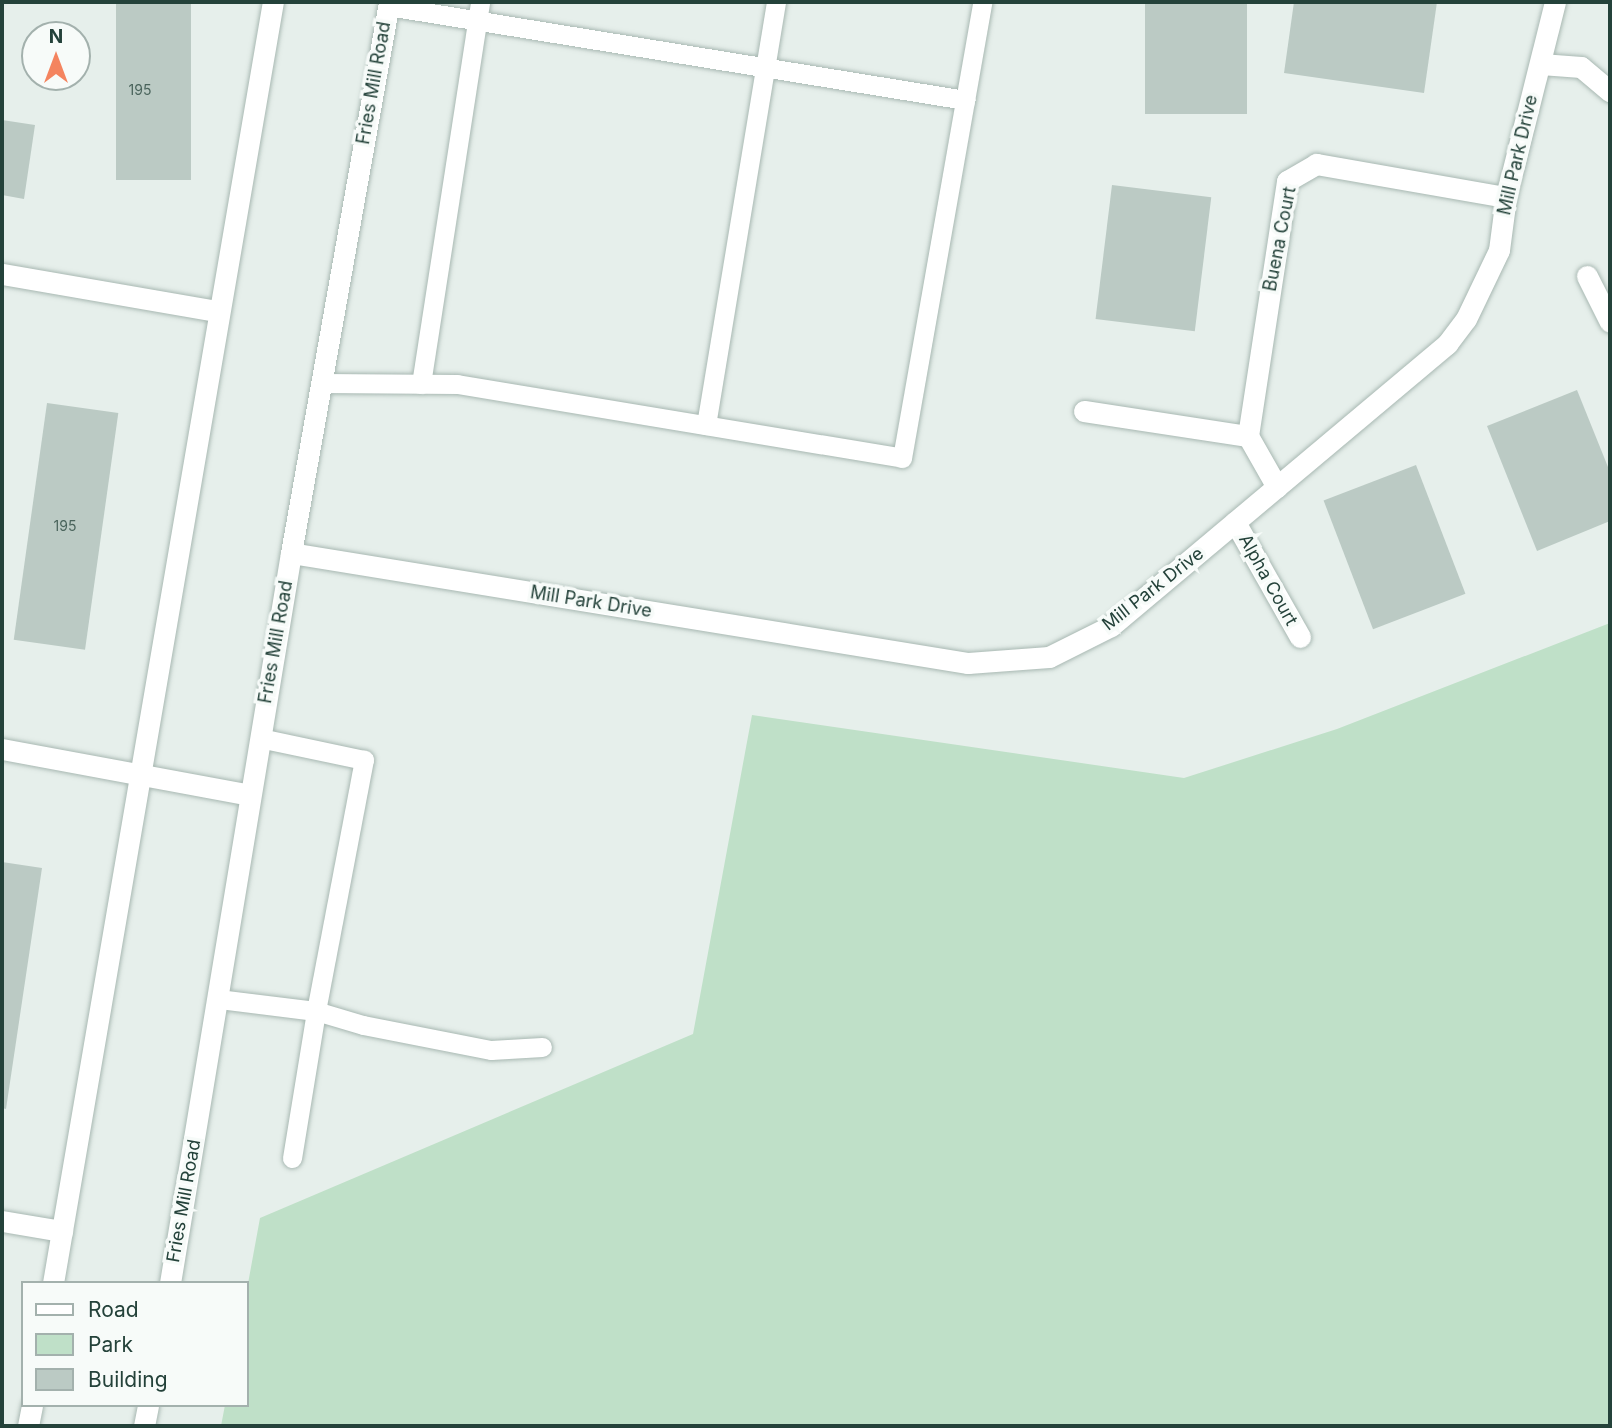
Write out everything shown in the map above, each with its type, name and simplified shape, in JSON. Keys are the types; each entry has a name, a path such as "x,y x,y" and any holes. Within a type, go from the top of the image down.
{"street":[{"path":"53,1281 217,311 273,2"},
{"name":"Mill Park Drive","path":"291,554 968,663 1049,657 1111,626 1447,345 1466,319 1499,250 1506,197 1555,2"},
{"name":"Fries Mill Road","path":"170,1281 291,554 388,4"},
{"path":"1541,64 1581,67 1610,91"},
{"name":"Buena Court","path":"1248,436 1287,181 1316,164 1506,197"},
{"path":"2,274 217,311"},
{"path":"1587,276 1610,322"},
{"path":"1084,411 1248,436 1277,487"},
{"name":"Alpha Court","path":"1235,522 1300,637"},
{"path":"2,750 250,795"},
{"path":"2,1221 62,1231"},
{"path":"28,1426 32,1407"},
{"path":"145,1426 148,1407"}],"lane":[{"path":"706,425 776,2"},
{"path":"321,383 457,384 902,458 982,2"},
{"path":"388,4 478,11 765,67 965,100"},
{"path":"421,384 478,11"},
{"path":"260,738 365,760 316,1011 292,1158"},
{"path":"219,999 316,1011 363,1025 491,1050 542,1046"}],"green space":[{"path":"1610,623 1610,1426 221,1426 225,1407 248,1407 248,1284 260,1218 693,1034 752,715 1184,778 1337,729"}],"building":[{"path":"116,2 191,2 191,180 116,180"},
{"path":"1145,2 1247,2 1247,114 1145,114"},
{"path":"1294,2 1437,2 1424,93 1284,73"},
{"path":"2,120 35,125 24,199 2,195"},
{"path":"1112,185 1211,197 1195,331 1096,319"},
{"path":"1577,390 1610,472 1610,521 1537,551 1487,426"},
{"path":"47,403 118,413 85,650 14,640"},
{"path":"1416,465 1465,594 1373,629 1324,500"},
{"path":"2,862 42,868 6,1109 2,1108"}]}
